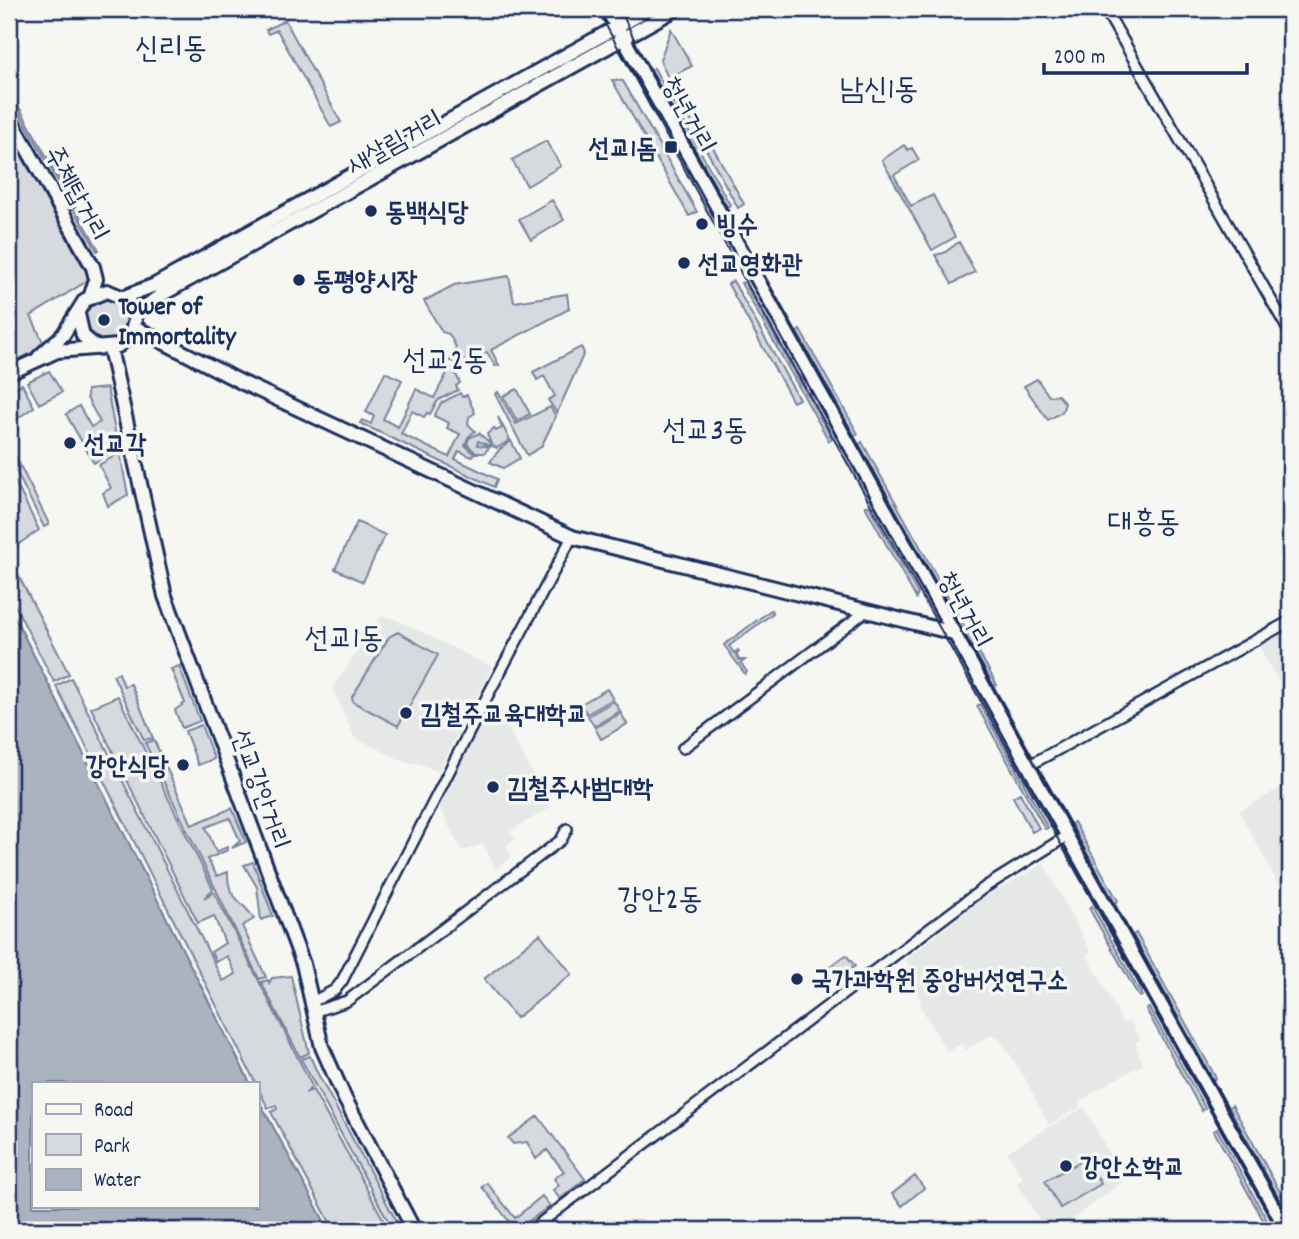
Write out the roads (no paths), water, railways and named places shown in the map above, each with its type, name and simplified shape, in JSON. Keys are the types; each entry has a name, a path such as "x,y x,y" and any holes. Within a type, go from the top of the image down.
{"main road":[{"name":"청년거리","path":"607,9 1287,1230"},
{"name":"새살림거리","path":"110,348 125,341 134,320 161,295 620,32 649,9"},
{"name":"새살림거리","path":"91,295 107,291 120,294 155,285 620,32 676,9"},
{"name":"주체탑거리","path":"9,116 93,267 96,279 91,295"},
{"path":"93,267 120,294 134,320 242,382 572,537 954,633"},
{"path":"39,357 63,335 91,295"},
{"path":"78,314 83,336 95,346"},
{"path":"9,373 39,357 73,348 110,348"},
{"name":"선교강안거리","path":"110,348 165,596 303,964 315,1006 322,1047 414,1230"}],"street":[{"path":"1105,9 1290,333"},
{"path":"315,1006 342,981 494,683 572,537"},
{"path":"683,748 865,612"},
{"path":"1028,766 1290,621"},
{"path":"315,1006 347,1001 561,839 567,829"},
{"path":"531,1230 985,887 1067,836"}],"water":[{"path":"9,606 249,1082 32,1082 32,1208 259,1208 259,1101 329,1230 9,1230"}],"tram line":[{"path":"597,9 742,275 1277,1230"},
{"path":"620,9 649,71 1290,1223"}],"railway":[{"path":"1156,1230 1166,1222"}],"place":[{"name":"선교1돔","path":"671,147"},
{"name":"동백식당","path":"371,211"},
{"name":"빙수","path":"702,224"},
{"name":"선교영화관","path":"684,263"},
{"name":"동평양시장","path":"299,280"},
{"name":"Tower of Immortality","path":"104,320"},
{"name":"선교각","path":"70,443"},
{"name":"김철주교육대학교","path":"406,713"},
{"name":"강안식당","path":"183,765"},
{"name":"김철주사범대학","path":"493,787"},
{"name":"국가과학원 중앙버섯연구소","path":"797,979"},
{"name":"강안소학교","path":"1066,1166"}],"district":[{"name":"신리동","path":"171,47"},
{"name":"남신1동","path":"879,88"},
{"name":"선교2동","path":"445,359"},
{"name":"선교3동","path":"705,429"},
{"name":"대흥동","path":"1144,521"},
{"name":"선교1동","path":"344,637"},
{"name":"강안2동","path":"660,898"}]}
